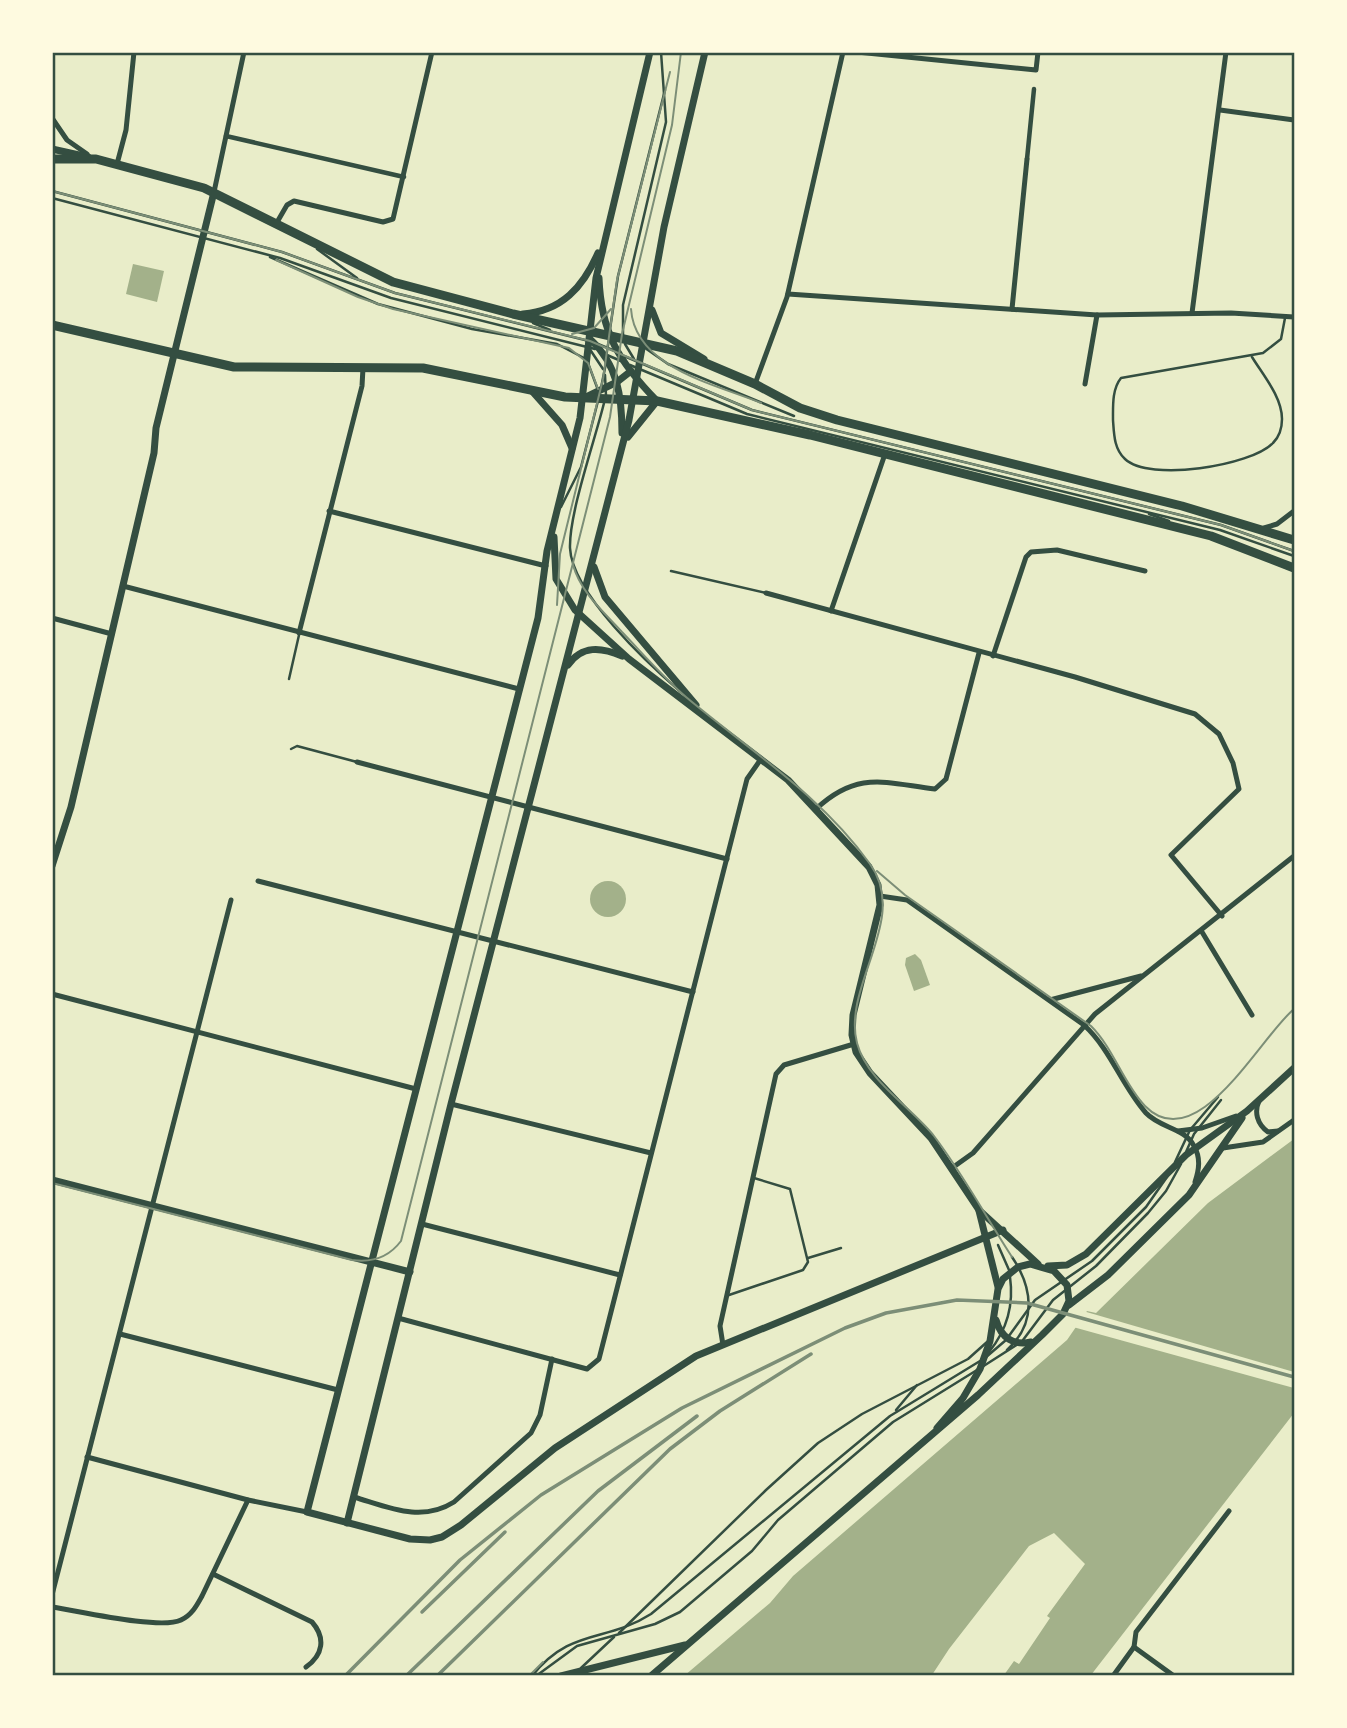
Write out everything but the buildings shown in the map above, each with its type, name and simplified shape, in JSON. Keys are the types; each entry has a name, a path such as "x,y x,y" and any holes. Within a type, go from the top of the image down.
{"main road":[{"path":"52,159 96,159 214,192 360,268 401,285 574,328 590,342 609,336 677,351 755,384 800,408 837,420 1264,528 1294,540"},
{"path":"55,325 234,367 423,368 584,398 601,394 657,401 885,454 1201,533 1294,568"}],"street":[{"path":"117,164 127,120 134,52"},
{"path":"52,866 71,807 112,634 244,52"},
{"path":"276,223 286,206 294,201 383,222 390,221 398,202 432,52"},
{"path":"307,1511 540,613 555,518 584,398 598,266 650,52"},
{"path":"347,1523 451,1104 621,452 665,222 705,52"},
{"path":"755,384 788,294 843,52"},
{"path":"857,52 1036,70 1038,52"},
{"path":"1192,313 1226,52"},
{"path":"1012,309 1034,89"},
{"path":"1220,110 1294,120"},
{"path":"52,118 67,140 96,159"},
{"path":"226,136 404,177"},
{"path":"52,149 96,159"},
{"path":"513,314 540,312 569,298 588,274 607,233"},
{"path":"598,266 601,306 609,336 623,362 636,365"},
{"path":"653,285 652,312 659,331 722,369"},
{"path":"788,294 1097,314 1192,313 1294,317"},
{"path":"1085,384 1097,314"},
{"path":"590,342 606,353 617,382 621,398 621,452"},
{"path":"601,394 636,365"},
{"path":"299,633 363,368"},
{"path":"621,452 635,426 657,401 636,380"},
{"path":"531,390 562,425 572,448"},
{"path":"831,611 871,502 885,454"},
{"path":"1264,528 1277,524 1294,510"},
{"path":"330,511 546,566"},
{"path":"555,518 556,579 562,594 579,614 629,659 761,759 816,808 865,861 876,879 880,896 878,916 853,1015 854,1044 867,1070 925,1130 979,1210 1003,1230 1023,1254 1066,1284 1067,1308"},
{"path":"993,656 1026,557 1031,552 1056,550 1145,571"},
{"path":"595,555 595,574 605,597 706,716"},
{"path":"123,586 519,689"},
{"path":"766,593 1187,711 1213,727 1233,762 1239,789 1171,855 1222,916"},
{"path":"52,618 112,634"},
{"path":"564,672 575,656 588,649 609,651 629,659"},
{"path":"816,808 834,793 874,780 931,788 942,786 979,653"},
{"path":"398,1318 587,1368 601,1354 748,778 761,759"},
{"path":"357,762 727,859"},
{"path":"952,1168 972,1155 1084,1025 1294,856"},
{"path":"258,881 693,992"},
{"path":"880,896 907,900 1084,1025 1104,1047 1146,1113 1159,1124 1191,1141 1199,1167 1189,1195"},
{"path":"52,1595 231,900"},
{"path":"1202,932 1252,1015"},
{"path":"1050,1000 1144,975"},
{"path":"52,994 416,1088"},
{"path":"723,1345 720,1326 774,1078 781,1067 854,1044"},
{"path":"652,1675 937,1428 1037,1340 1067,1308 1108,1275 1189,1195 1247,1111 1294,1068"},
{"path":"1262,1097 1257,1110 1261,1125 1268,1132 1281,1130"},
{"path":"451,1104 652,1153"},
{"path":"1175,1131 1198,1129 1247,1111"},
{"path":"998,1289 1019,1267 1063,1266 1084,1255 1184,1157 1191,1141 1247,1111"},
{"path":"1218,1152 1229,1146 1264,1143 1294,1120"},
{"path":"52,1180 410,1272"},
{"path":"937,1428 963,1398 981,1368 996,1313 996,1272 985,1240 979,1210"},
{"path":"422,1224 620,1275"},
{"path":"87,1457 248,1500 430,1540 447,1534 564,1441 686,1362 985,1240 1003,1230"},
{"path":"996,1313 1011,1340 1037,1340"},
{"path":"120,1334 338,1390"},
{"path":"354,1497 418,1514 440,1509 454,1502 531,1433 540,1415 552,1359"},
{"path":"52,1607 157,1623 174,1623 194,1610 248,1500"},
{"path":"1113,1675 1134,1647 1136,1632 1229,1511"},
{"path":"212,1574 297,1613 316,1626 322,1648 316,1659 306,1667"},
{"path":"561,1675 685,1645"},
{"path":"1134,1647 1174,1675"}],"lane":[{"path":"661,52 667,108 664,137 623,305 623,339 636,365 745,408 1187,516 1294,551"},
{"path":"665,90 617,280 601,394 571,537 573,565 585,592 666,679 697,706"},
{"path":"52,191 256,252 380,295 590,342"},
{"path":"52,198 204,236 282,252 362,282 590,342 604,372"},
{"path":"300,236 362,282"},
{"path":"256,252 378,304 472,329 562,345 576,352 588,363 601,394 581,467 555,518"},
{"path":"513,314 556,333"},
{"path":"1252,357 1281,408 1281,430 1268,447 1226,463 1166,470 1137,467 1122,456 1116,446 1113,415 1115,388 1121,378 1252,357 1278,343 1284,331 1285,316"},
{"path":"643,344 668,364 814,423"},
{"path":"606,353 616,352 664,381 747,414 1220,530 1294,556"},
{"path":"606,353 623,362"},
{"path":"1136,509 1201,533"},
{"path":"1187,516 1264,528"},
{"path":"671,571 766,593"},
{"path":"289,679 299,633"},
{"path":"291,749 297,746 357,762"},
{"path":"1191,1141 1190,1130 1218,1097"},
{"path":"890,1416 1011,1340 1146,1207 1198,1129 1222,1100"},
{"path":"985,1357 1011,1340 1030,1305 1099,1263 1152,1210 1171,1183 1184,1157"},
{"path":"726,1296 803,1270 808,1258 790,1189 752,1178"},
{"path":"998,1245 1010,1274 1011,1340"},
{"path":"808,1258 841,1248"},
{"path":"534,1675 570,1649 655,1624 680,1612 752,1551 778,1520 888,1425 993,1361 1026,1325 1030,1305 1028,1286 1012,1257"},
{"path":"575,1673 801,1457 862,1413 973,1356 985,1345 993,1327"},
{"path":"534,1675 550,1655 566,1644 626,1626 657,1610 890,1416 920,1383"}],"shaded area":[{"path":"133,264 164,271 157,302 126,294"},
{"path":"608,881 621,886 626,899 621,912 608,917 595,912 590,899 595,886"},
{"path":"915,954 921,960 930,985 914,991 905,965 906,958"},
{"path":"1294,1139 1294,1413 1091,1675 1004,1675 1014,1661 1019,1664 1050,1618 1047,1616 1085,1564 1054,1533 1029,1546 932,1675 684,1676 770,1603 793,1576 1067,1340 1087,1311 1096,1313 1208,1203"}],"pier":[{"path":"1083,1311 1294,1372 1294,1388 1073,1327"}],"tram line":[{"path":"52,1183 352,1260 380,1258 401,1241 610,417 622,334 672,125 681,52"},
{"path":"557,605 560,554 603,379 617,280 670,72"},
{"path":"52,191 282,252 395,293 590,341 752,410 1221,525 1294,551"},
{"path":"276,260 358,297 393,309 569,348 588,363 598,389"},
{"path":"572,334 594,328 611,309"},
{"path":"631,309 636,329 647,346 662,360 680,371 761,403"},
{"path":"573,565 581,584 593,601 661,673 686,697 807,795 851,839 870,864 880,885 883,907 880,930 858,998 855,1021 857,1043 862,1057 880,1081 945,1150 1012,1257"},
{"path":"877,871 905,895 1091,1026 1106,1045 1137,1097 1145,1106 1165,1118 1185,1117 1206,1106 1246,1066 1294,1009"},
{"path":"529,1676 543,1662"}],"railway":[{"path":"345,1676 460,1560 541,1495 682,1408 845,1328 886,1313 957,1300 1027,1303 1294,1377"},
{"path":"437,1676 670,1449 720,1411 811,1354"},
{"path":"406,1676 598,1491 697,1416"},
{"path":"422,1612 505,1532"}]}
